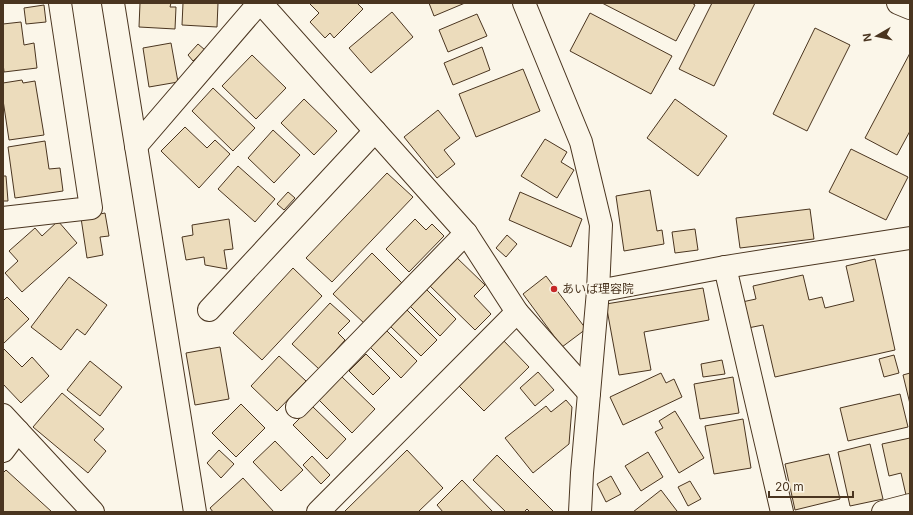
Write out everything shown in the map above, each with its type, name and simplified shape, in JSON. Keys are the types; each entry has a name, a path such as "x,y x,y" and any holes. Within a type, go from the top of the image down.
{"street":[{"path":"3,218 91,208 60,3"},
{"path":"113,3 195,512"},
{"path":"136,146 260,3 466,233 516,312 589,393"},
{"path":"524,3 581,142 601,225 598,291 589,393 576,507"},
{"path":"898,3 910,8"},
{"path":"208,310 375,131"},
{"path":"297,407 466,233"},
{"path":"598,291 725,268 910,238"},
{"path":"725,268 782,512"},
{"path":"318,512 516,312"},
{"path":"3,415 92,512"},
{"path":"3,450 18,431"},
{"path":"883,512 910,505"}],"building":[{"path":"140,3 171,3 170,7 176,7 175,29 139,27"},
{"path":"183,3 218,3 217,27 182,25"},
{"path":"309,3 357,3 363,9 334,38 330,33 325,38 310,22 319,13"},
{"path":"429,3 465,3 434,16"},
{"path":"602,3 692,3 695,5 676,41"},
{"path":"712,3 755,3 714,86 679,69"},
{"path":"44,5 46,22 26,24 24,8"},
{"path":"392,12 413,37 371,73 349,48"},
{"path":"590,13 672,56 651,94 570,51"},
{"path":"477,14 487,36 448,52 439,30"},
{"path":"21,22 24,45 34,43 37,68 4,72 3,24"},
{"path":"815,28 850,45 807,131 773,114"},
{"path":"171,43 178,82 149,87 143,48"},
{"path":"198,44 205,50 193,61 188,55"},
{"path":"482,47 490,70 453,85 444,63"},
{"path":"910,53 910,131 897,155 865,138"},
{"path":"252,55 286,88 256,119 222,86"},
{"path":"523,69 540,111 476,137 459,94"},
{"path":"22,80 23,83 35,81 44,135 9,140 3,100 3,83"},
{"path":"213,88 255,128 233,151 192,111"},
{"path":"304,99 337,131 314,155 281,123"},
{"path":"675,99 727,136 698,176 647,138"},
{"path":"438,110 460,138 444,150 455,164 437,178 404,137"},
{"path":"185,127 207,148 215,140 230,154 199,188 161,151"},
{"path":"273,130 300,155 274,183 248,158"},
{"path":"545,139 567,152 561,162 574,170 557,198 521,176"},
{"path":"45,141 49,169 60,168 63,191 15,198 8,147"},
{"path":"851,149 908,177 886,220 829,192"},
{"path":"238,166 275,199 255,222 218,189"},
{"path":"387,173 413,197 332,282 306,258"},
{"path":"3,176 6,176 8,201 3,201"},
{"path":"650,190 657,231 662,230 664,244 624,251 616,196"},
{"path":"288,192 295,198 284,210 277,204"},
{"path":"520,192 582,219 571,247 509,220"},
{"path":"810,209 814,239 740,248 736,218"},
{"path":"105,213 109,236 100,237 103,255 87,258 81,218"},
{"path":"229,219 233,249 224,250 227,269 205,265 204,257 186,260 182,237 193,235 192,225"},
{"path":"415,219 426,230 432,224 444,236 409,272 386,249"},
{"path":"58,221 77,243 22,292 5,273 18,261 9,251 35,228 42,236"},
{"path":"695,229 698,250 675,253 672,232"},
{"path":"507,235 517,244 506,257 496,248"},
{"path":"372,253 403,284 365,324 333,294"},
{"path":"455,256 485,285 474,296 491,314 475,330 428,284"},
{"path":"875,259 895,350 775,377 763,325 748,328 742,302 756,299 753,286 803,275 809,300 822,297 825,308 854,301 846,266"},
{"path":"293,268 322,296 262,360 233,333"},
{"path":"546,276 586,329 562,347 523,294"},
{"path":"69,277 107,305 85,335 77,329 61,350 31,327"},
{"path":"425,288 456,319 440,336 409,305"},
{"path":"703,288 709,320 644,332 651,370 619,375 606,304"},
{"path":"7,297 29,319 3,344 3,301"},
{"path":"330,303 350,321 338,333 345,340 319,369 292,344"},
{"path":"406,309 437,340 421,356 390,326"},
{"path":"386,330 417,361 401,378 370,347"},
{"path":"502,339 529,367 484,411 457,384"},
{"path":"220,347 229,399 195,405 186,353"},
{"path":"3,348 22,367 32,357 49,376 21,403 3,384"},
{"path":"366,354 390,378 373,395 349,371"},
{"path":"894,355 899,373 884,377 879,359"},
{"path":"279,356 306,381 277,411 251,386"},
{"path":"722,360 725,374 703,377 701,364"},
{"path":"90,361 122,387 100,416 67,390"},
{"path":"538,372 554,390 535,406 520,388"},
{"path":"661,373 666,383 674,379 682,397 623,425 610,397"},
{"path":"910,373 910,404 903,375"},
{"path":"341,376 375,409 352,433 318,399"},
{"path":"733,377 739,413 700,419 694,384"},
{"path":"62,393 104,429 94,440 106,451 88,473 33,427"},
{"path":"900,394 908,427 848,441 840,408"},
{"path":"566,400 572,407 569,444 533,473 505,438 546,406 551,412"},
{"path":"241,404 265,428 236,457 212,433"},
{"path":"312,406 346,439 327,459 293,425"},
{"path":"675,411 704,458 679,473 655,432 663,428 659,421"},
{"path":"743,419 751,468 714,474 705,426"},
{"path":"910,438 910,494 906,495 901,473 889,476 882,444"},
{"path":"275,441 303,470 281,491 253,462"},
{"path":"870,444 883,499 850,506 838,452"},
{"path":"219,450 234,464 221,478 207,463"},
{"path":"407,450 443,488 418,512 344,512"},
{"path":"648,452 663,477 641,491 625,466"},
{"path":"829,454 840,499 795,510 785,464"},
{"path":"497,455 553,511 552,512 530,512 527,509 524,512 506,512 473,480"},
{"path":"312,456 330,475 321,484 303,465"},
{"path":"6,470 52,512 3,512 3,473"},
{"path":"611,476 621,494 606,502 597,484"},
{"path":"243,478 274,512 213,512 210,508"},
{"path":"462,480 493,512 443,512 437,505"},
{"path":"690,481 701,499 688,506 678,487"},
{"path":"661,490 677,511 633,512"}],"place":[{"name":"あいば理容院","path":"554,289"}]}
